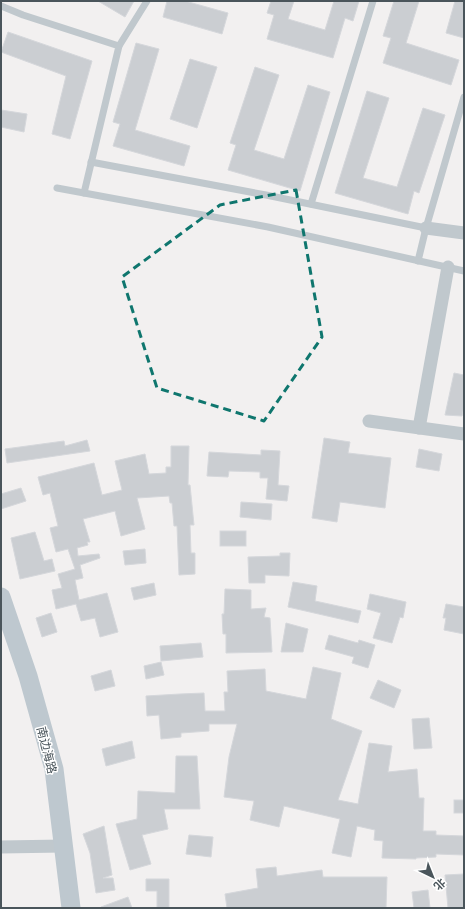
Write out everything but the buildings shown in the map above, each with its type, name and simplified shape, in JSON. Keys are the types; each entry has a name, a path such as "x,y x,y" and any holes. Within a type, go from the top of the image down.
{"main road":[{"name":"南边海路","path":"1,597 28,676 54,768 71,908"}],"street":[{"path":"426,228 464,233"},
{"path":"419,428 448,267"},
{"path":"369,421 464,434"},
{"path":"1,847 63,846"}],"lane":[{"path":"84,193 119,46 147,1"},
{"path":"311,204 373,1"},
{"path":"1,6 23,15 119,46"},
{"path":"418,261 426,228 464,97"},
{"path":"91,162 311,204 426,228"},
{"path":"57,188 268,227 464,271"}],"highlighted area":[{"path":"296,190 322,337 264,421 157,388 122,277 220,205"}]}
